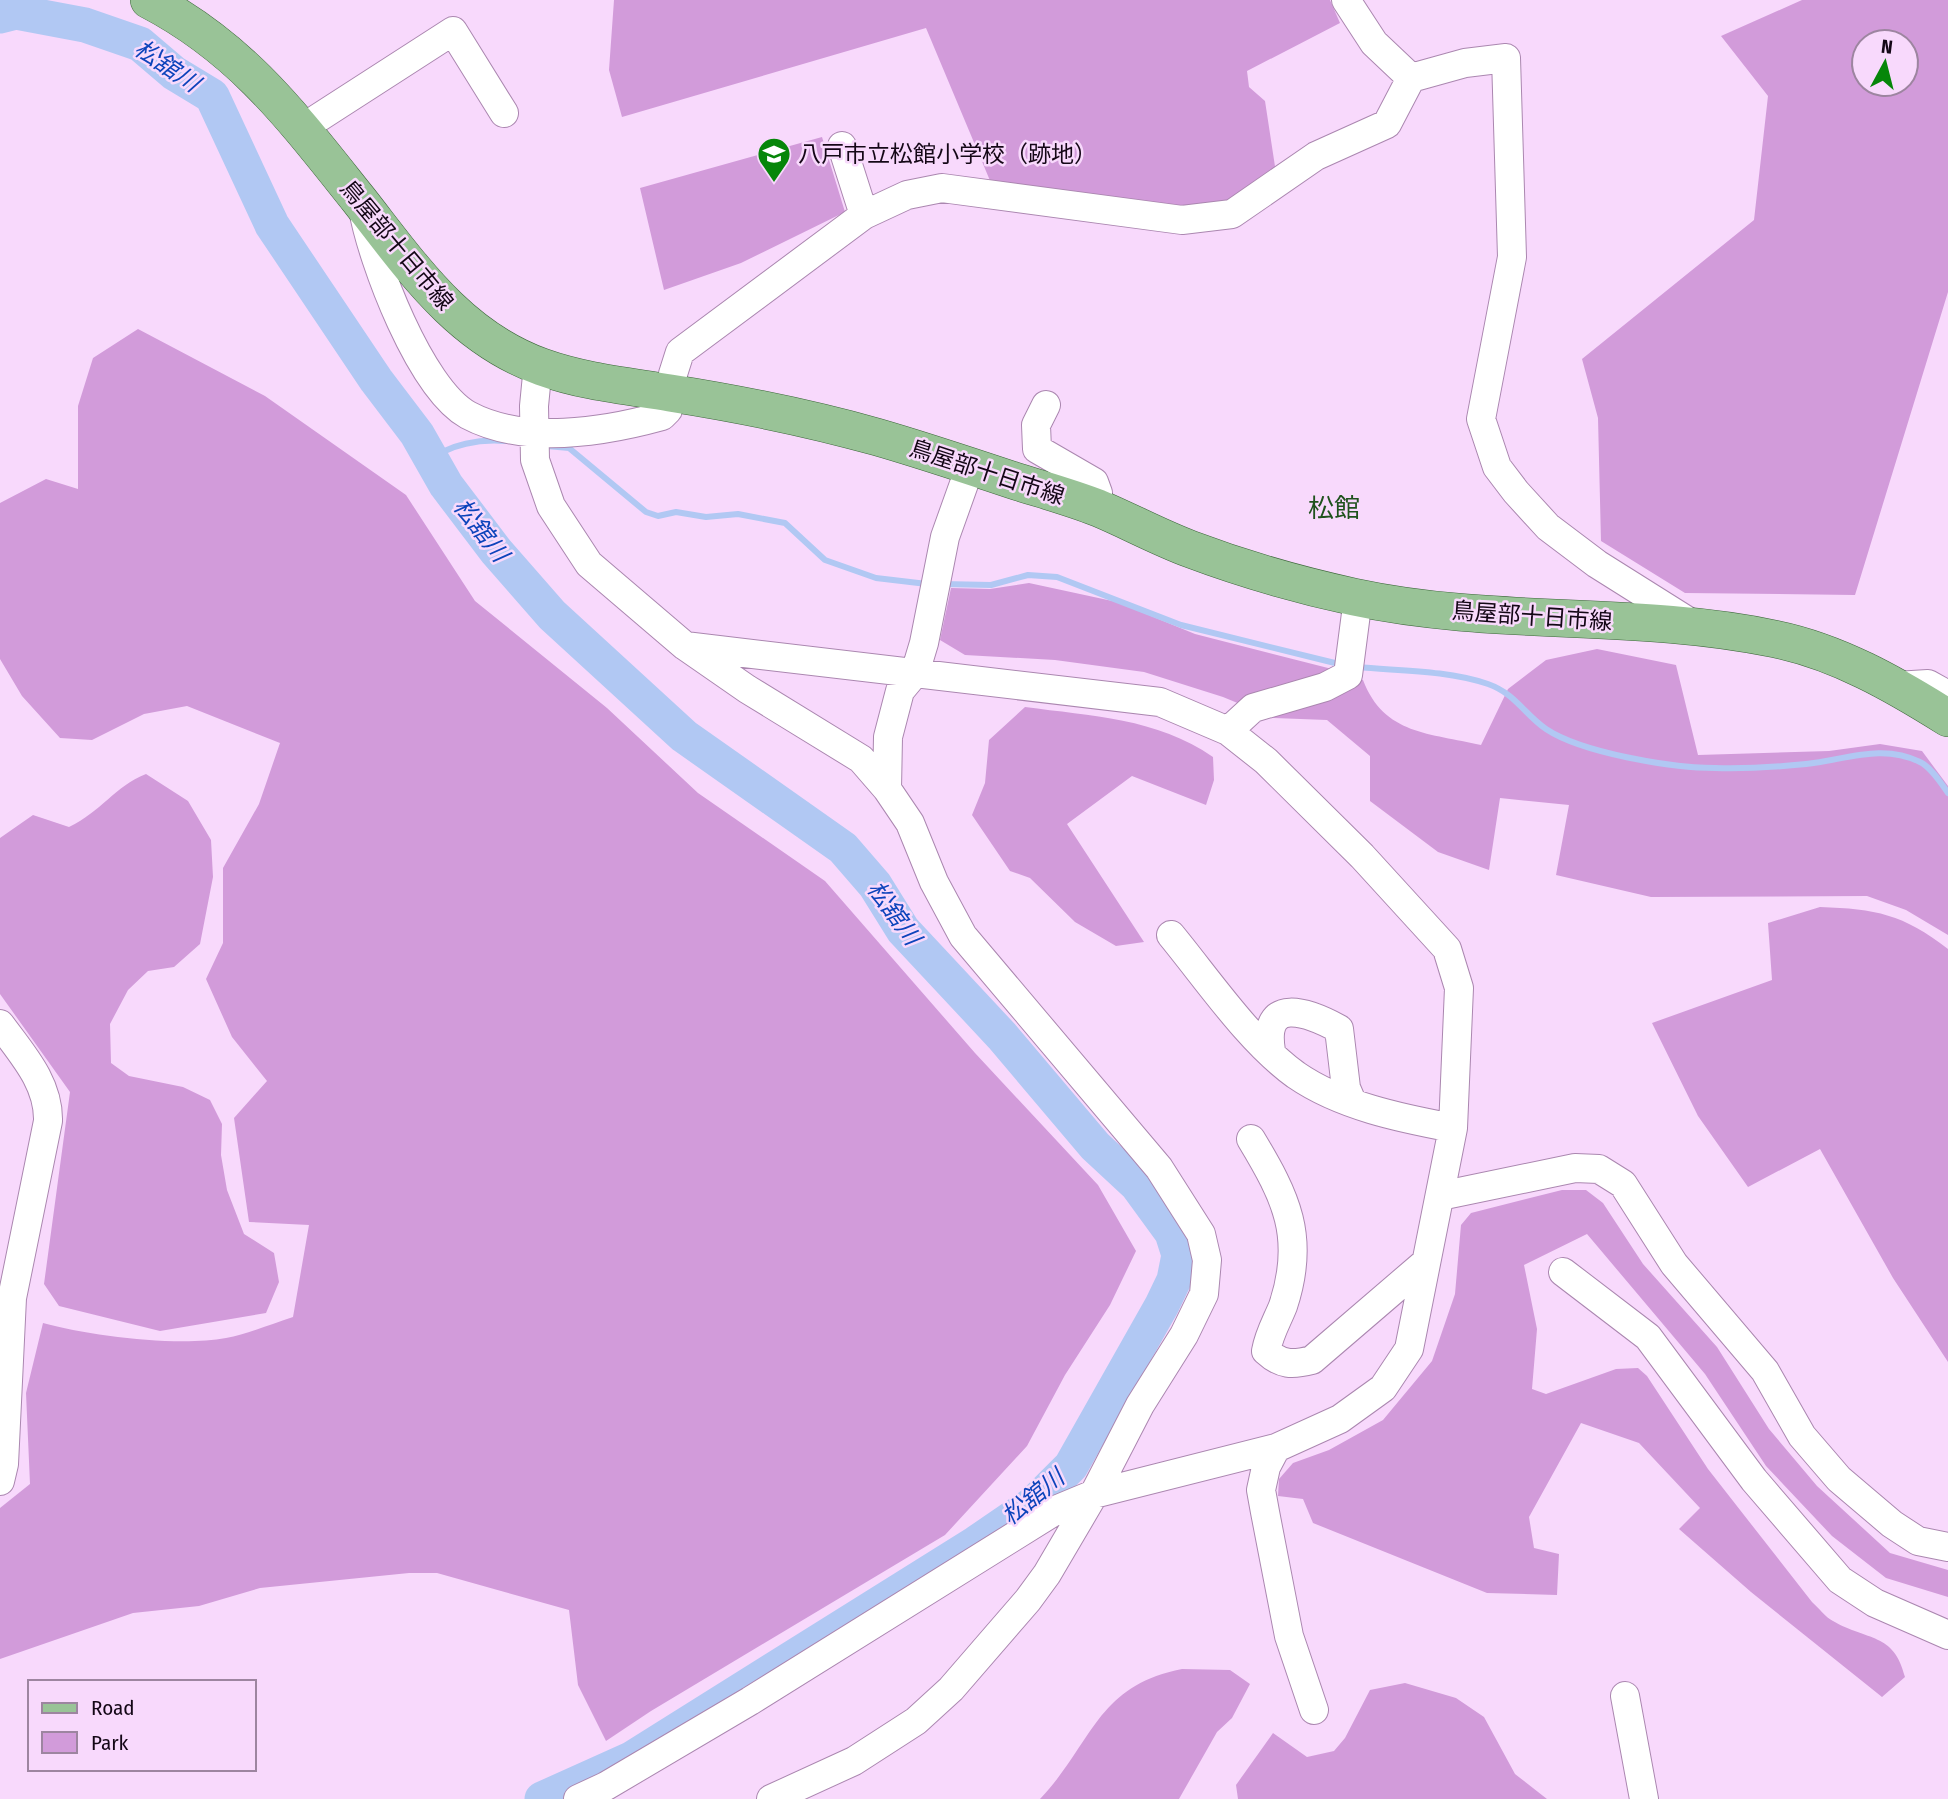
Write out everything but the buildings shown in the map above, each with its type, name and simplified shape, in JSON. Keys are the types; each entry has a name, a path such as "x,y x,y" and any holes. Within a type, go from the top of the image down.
{"main road":[{"name":"鳥屋部十日市線","path":"149,0 186,19 220,44 255,76 362,203 407,264 457,317 491,341 537,365 585,380 783,412 1094,506 1188,548 1277,578 1358,598 1500,618 1696,626 1778,639 1839,658 1896,685 1948,719"}],"street":[{"path":"1346,0 1374,43 1411,78"},
{"path":"301,129 453,32 504,113"},
{"path":"362,203 368,240 399,318 443,392 469,415 513,429 534,432 574,431 662,416 668,410 680,352 864,215 907,195 942,188 1182,220 1232,214 1316,156 1387,124 1411,78 1465,63 1506,58 1512,257 1481,419 1497,467 1548,527 1597,564 1696,626"},
{"path":"842,146 864,215"},
{"path":"537,365 535,460 551,506 589,564 685,646 747,689 861,759 887,789 910,823 934,883 962,936 1159,1168 1201,1234 1207,1260 1204,1294 1184,1335 1140,1405 1094,1494 1028,1600 951,1689 916,1721 854,1761 771,1799"},
{"path":"1046,405 1036,425 1037,449 1094,482 1098,493 1094,506"},
{"path":"887,789 888,737 900,691 915,673 924,643 946,537 971,467"},
{"path":"1228,732 1254,708 1325,687 1348,675 1358,598"},
{"path":"578,1799 606,1786 750,1701 1058,1509 1094,1494 1276,1448 1340,1419 1383,1388 1409,1349 1453,1128 1460,1002 1456,971 1447,949 1362,856 1266,761 1228,732 1160,702 685,646"},
{"path":"1896,685 1928,684 1948,695"},
{"path":"1171,935 1271,1051 1296,1075 1352,1102 1414,1121 1453,1128"},
{"path":"1271,1051 1268,1036 1273,1023 1282,1014 1297,1010 1339,1029 1346,1088 1352,1102"},
{"path":"0,1024 41,1083 49,1101 49,1111 12,1298 4,1464 0,1481"},
{"path":"1251,1139 1282,1192 1294,1235 1293,1270 1266,1351 1276,1361 1293,1365 1312,1360 1425,1263"},
{"path":"1440,1196 1575,1168 1600,1169 1623,1184 1674,1264 1765,1371 1802,1436 1839,1479 1892,1524 1918,1541 1948,1547"},
{"path":"1563,1272 1648,1337 1754,1480 1840,1580 1875,1603 1948,1635"},
{"path":"1276,1448 1266,1466 1261,1490 1289,1636 1314,1710"},
{"path":"1625,1696 1640,1798"}],"green space":[{"path":"614,0 1330,0 1340,23 1247,71 1249,87 1265,101 1276,173 1223,206 1168,210 991,183 926,28 622,117 609,70"},
{"path":"1802,0 1948,0 1948,292 1855,595 1685,593 1601,541 1598,418 1582,359 1754,220 1768,96 1721,36"},
{"path":"822,137 845,212 741,263 664,290 640,188"},
{"path":"138,329 265,396 406,495 475,601 607,708 698,793 825,881 975,1053 1098,1185 1136,1251 1110,1305 1065,1375 1027,1446 945,1535 651,1711 606,1741 578,1685 569,1610 437,1573 409,1573 260,1588 199,1606 133,1613 0,1659 0,1508 30,1484 26,1393 43,1323 109,1336 184,1341 234,1336 293,1317 309,1225 249,1222 234,1118 267,1081 232,1037 206,979 223,943 223,868 259,804 280,743 187,706 144,714 92,740 60,738 22,696 0,659 0,503 46,479 78,489 78,406 93,358"},
{"path":"1029,583 1117,602 1195,634 1332,669 1363,680 1383,712 1396,722 1427,734 1481,745 1508,689 1546,660 1597,649 1676,665 1698,755 1829,751 1880,744 1922,751 1948,786 1948,935 1906,910 1867,896 1651,897 1556,875 1569,805 1500,798 1489,870 1438,852 1370,801 1370,756 1327,720 1274,718 1223,697 1144,672 1055,660 965,655 940,640 951,588 990,589"},
{"path":"1025,707 1099,716 1146,726 1192,744 1213,757 1214,780 1206,805 1132,776 1067,824 1144,942 1116,946 1075,922 1030,878 1010,871 972,815 985,783 989,740"},
{"path":"146,774 188,801 211,840 213,877 200,944 174,967 148,971 128,990 110,1024 111,1063 129,1076 183,1087 210,1100 222,1124 221,1155 227,1190 244,1234 274,1253 279,1282 266,1313 160,1331 59,1306 44,1284 70,1092 0,994 0,838 33,815 69,827 135,779"},
{"path":"1820,907 1857,909 1888,916 1917,928 1948,949 1948,1362 1893,1278 1820,1149 1748,1187 1698,1116 1652,1023 1772,980 1768,923"},
{"path":"1562,1190 1586,1190 1603,1203 1643,1264 1717,1347 1769,1429 1817,1486 1890,1553 1948,1570 1948,1597 1886,1578 1832,1536 1766,1466 1705,1374 1587,1234 1524,1265 1537,1329 1532,1389 1546,1394 1616,1369 1638,1368 1647,1376 1708,1469 1812,1602 1830,1619 1878,1640 1894,1652 1905,1677 1882,1697 1751,1592 1679,1529 1700,1508 1639,1443 1581,1423 1529,1517 1534,1548 1559,1554 1557,1595 1487,1593 1313,1523 1303,1499 1278,1496 1279,1479 1293,1463 1329,1450 1383,1420 1432,1361 1455,1294 1461,1225 1471,1213"},
{"path":"1182,1669 1230,1670 1250,1684 1232,1718 1217,1732 1179,1799 1040,1799 1113,1703 1153,1677"},
{"path":"1405,1683 1456,1698 1484,1717 1515,1774 1547,1799 1238,1799 1236,1785 1273,1733 1307,1757 1334,1751 1345,1738 1370,1690"}],"waterway":[{"name":"松舘川","path":"0,16 16,12 85,25 140,44 174,73 212,96 272,225 376,380 417,434 446,485 496,551 552,615 684,736 843,848 875,885 903,930 1002,1036 1095,1146 1137,1185 1172,1233 1179,1255 1174,1280 1162,1305 1071,1466 1033,1504 976,1543 631,1759 542,1799"},
{"path":"431,460 447,450 466,444 505,441"},
{"path":"547,446 569,448 646,512 658,516 676,512 706,517 738,514 785,523 825,560 876,578 927,584"},
{"path":"942,584 991,585 1028,575 1057,577 1181,625 1343,665"},
{"path":"1357,667 1439,674 1488,684 1506,693 1538,723 1562,738 1628,758 1697,767 1760,768 1821,762 1863,754 1892,754 1906,756 1924,764 1948,793"}],"place":[{"name":"八戸市立松館小学校（跡地）","path":"774,184"}],"district":[{"name":"松館","path":"1334,508"}]}
